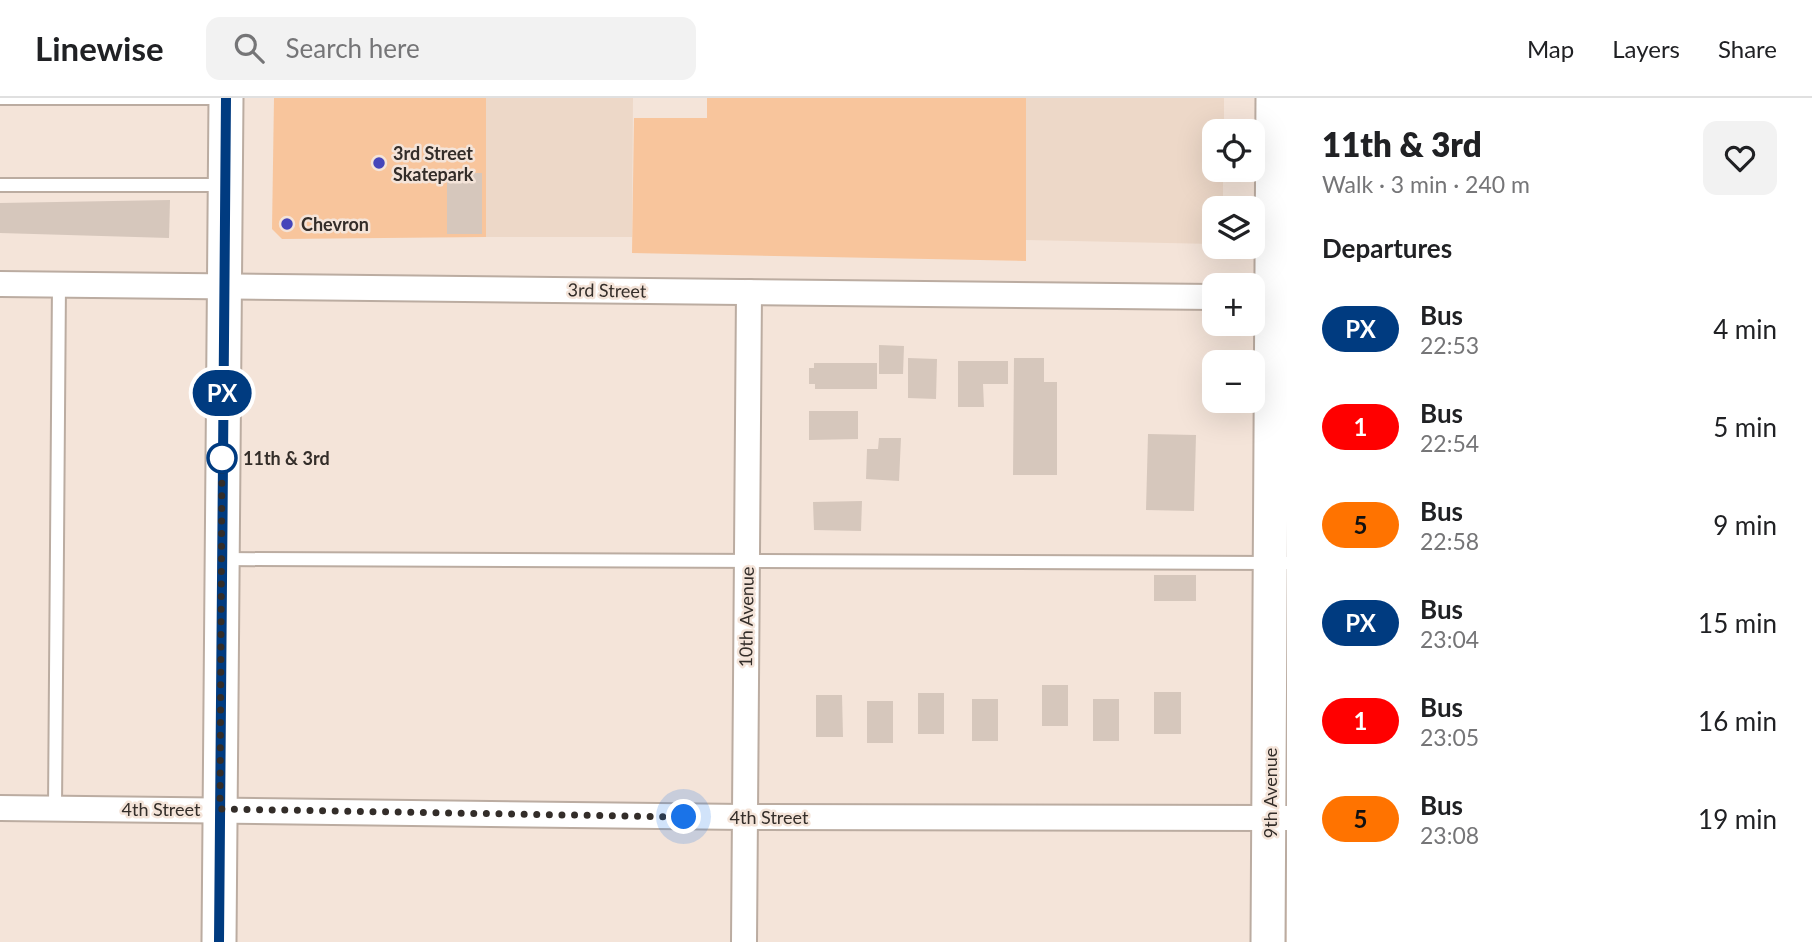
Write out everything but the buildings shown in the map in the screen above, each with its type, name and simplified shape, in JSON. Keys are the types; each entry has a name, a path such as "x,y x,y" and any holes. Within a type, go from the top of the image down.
{"main road":[{"path":"219,942 226,98"},
{"name":"9th Avenue","path":"1268,942 1278,818 1279,563 1271,297 1273,98"}],"street":[{"name":"3rd Street","path":"0,284 1202,297"},
{"name":"10th Avenue","path":"744,942 749,292"},
{"name":"4th Street","path":"0,808 744,817 1278,818"}],"lane":[{"path":"0,98 210,98"},
{"path":"0,186 224,185"},
{"path":"55,808 59,284"},
{"path":"221,559 1279,563"}],"shaded area":[{"name":"3rd Street Skatepark","path":"274,98 486,98 486,237 282,239 272,229"},
{"path":"486,98 633,98 632,237 486,237"},
{"path":"707,98 1026,98 1026,261 632,253 634,118 707,118"},
{"path":"1026,98 1224,98 1224,119 1202,119 1202,182 1223,182 1223,196 1202,196 1202,244 1026,240"}],"bus line":[{"name":"PX","path":"219,942 226,98"}],"place":[{"name":"3rd Street Skatepark","path":"379,163"},
{"name":"Chevron","path":"287,224"},
{"name":"11th & 3rd","path":"222,458"}],"route":[{"path":"222,458 220,809 684,817"}]}
